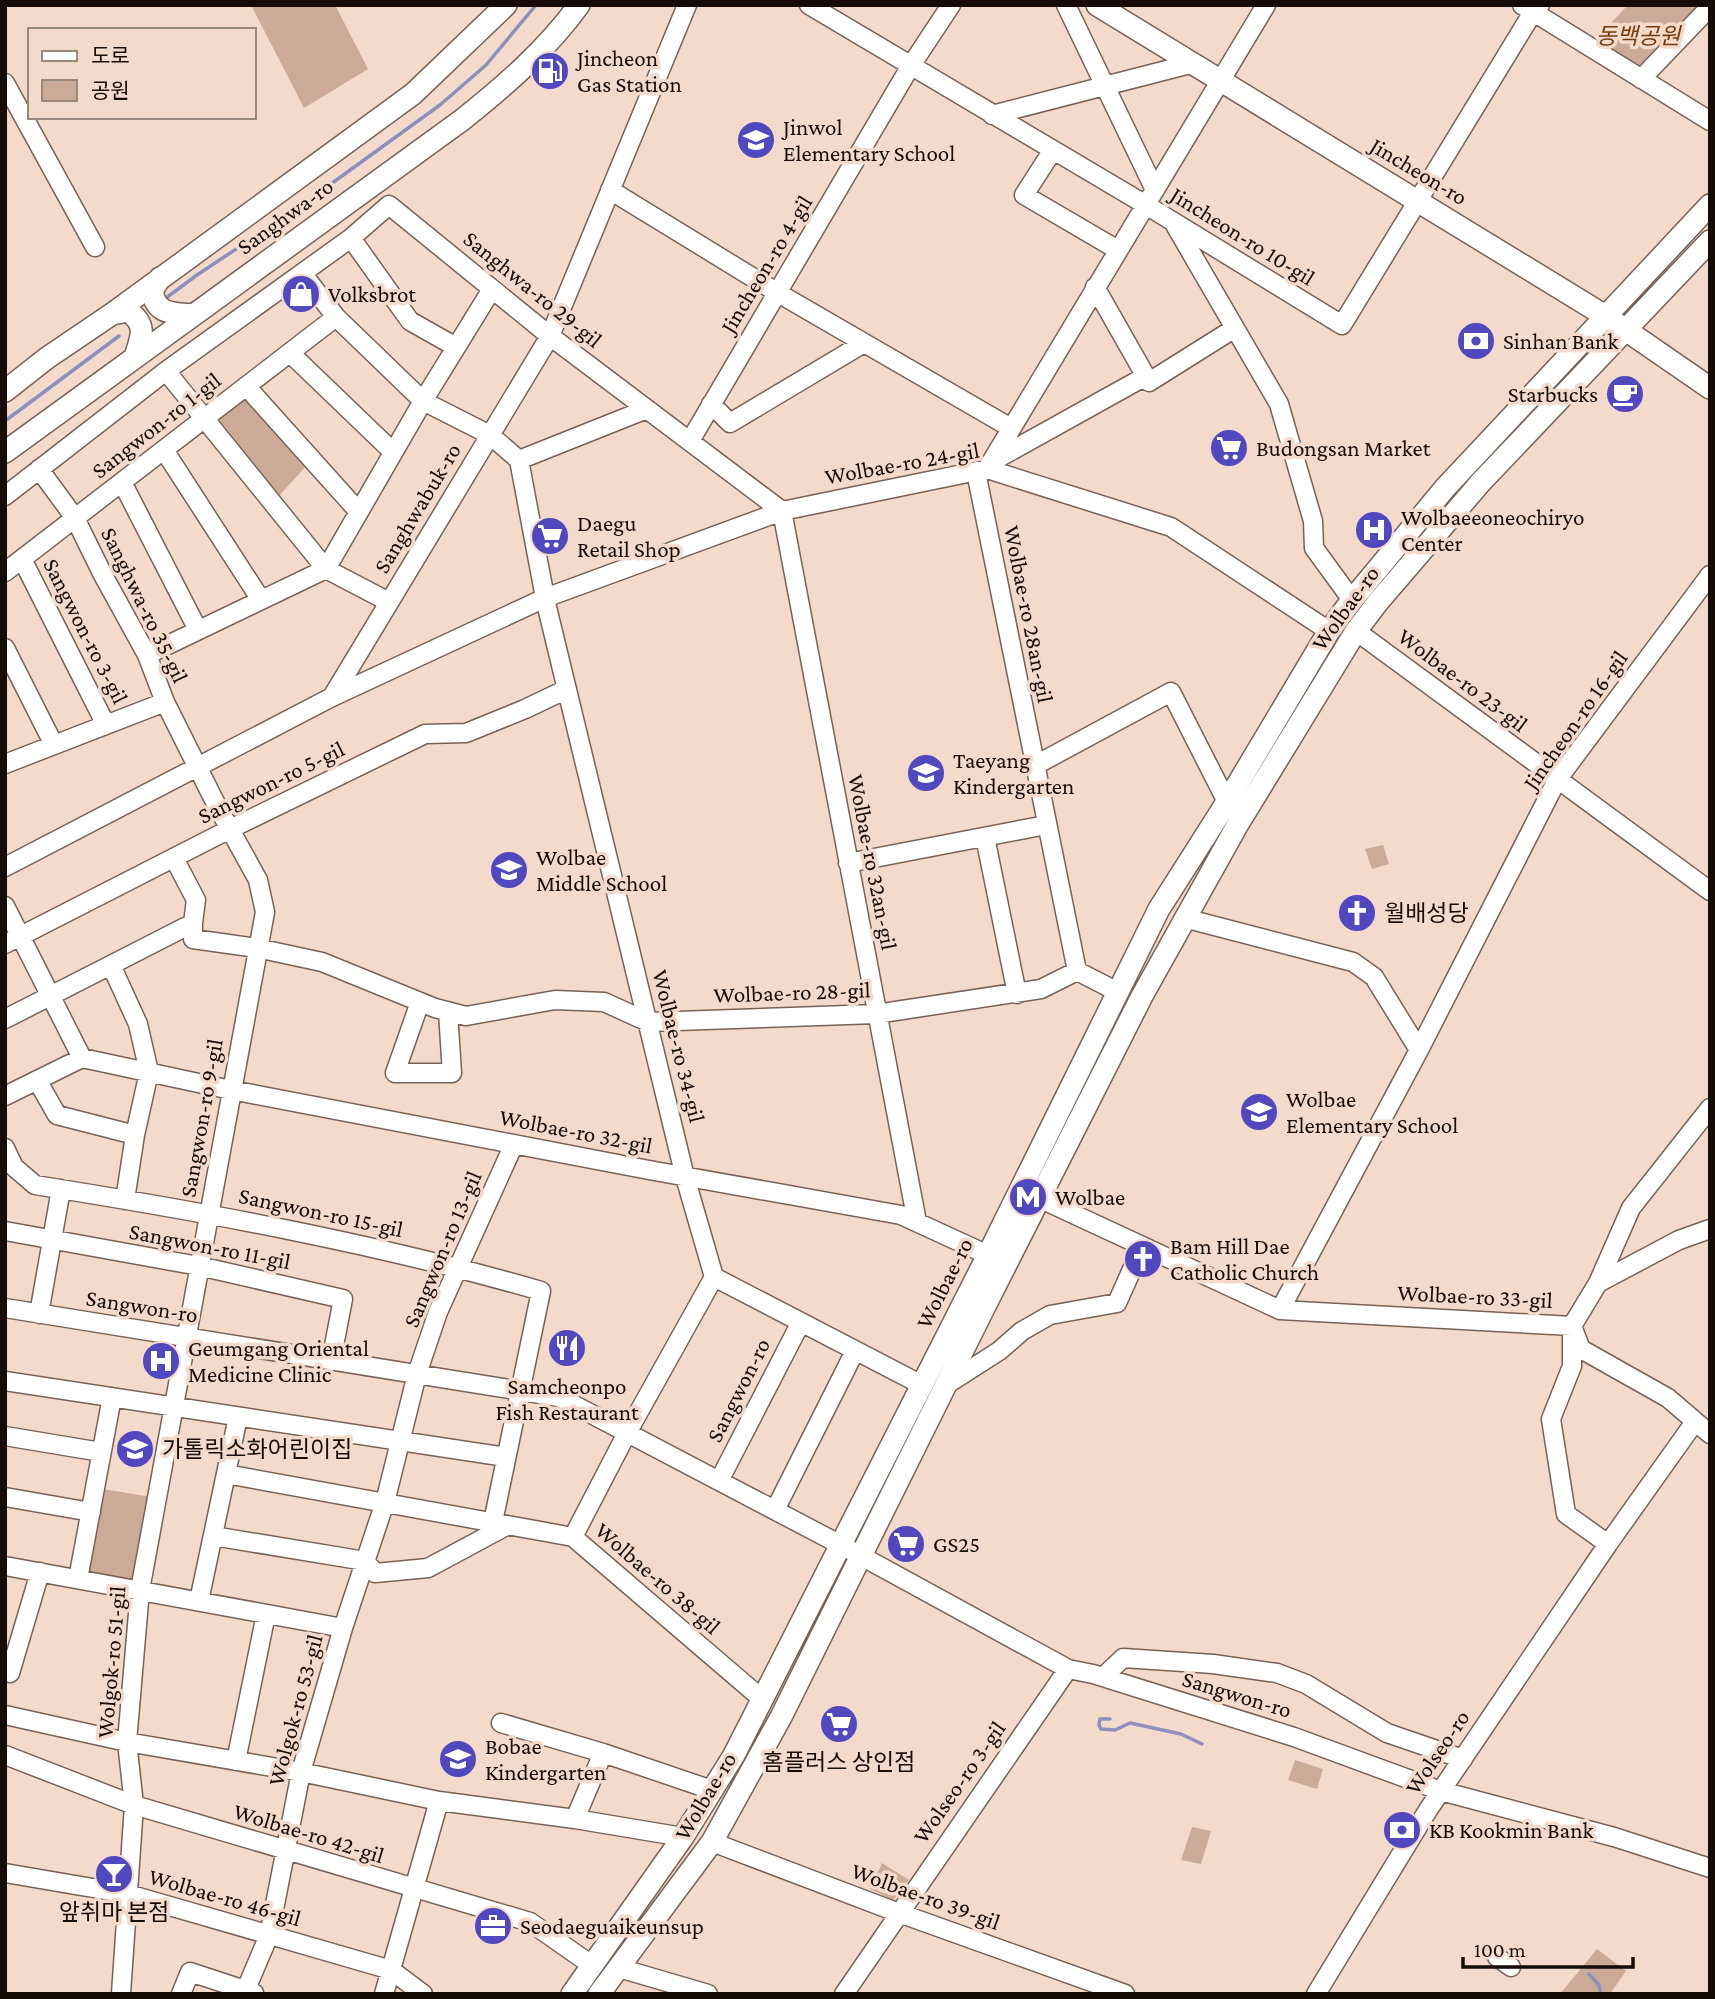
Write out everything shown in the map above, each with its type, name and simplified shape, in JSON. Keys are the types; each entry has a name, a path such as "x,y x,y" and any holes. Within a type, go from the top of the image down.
{"main road":[{"name":"Sanghwa-ro","path":"5,391 413,94 506,5"},
{"name":"Sanghwa-ro","path":"5,452 463,120 505,86 579,5"},
{"name":"Jincheon-ro","path":"1097,5 1607,317 1710,388"},
{"name":"Wolbae-ro","path":"572,1994 683,1837 712,1790 762,1699 988,1255 1158,909 1227,802 1328,631 1445,488 1710,205"},
{"name":"Wolbae-ro","path":"599,1994 712,1842 805,1672 860,1556 1184,918 1294,730 1356,631 1481,482 1710,241"},
{"path":"160,278 152,291 156,305 165,311 192,315"},
{"path":"112,314 128,311 139,321 142,331 135,357"}],"street":[{"name":"Sanghwabuk-ro","path":"332,697 550,336 687,5"},
{"name":"Jincheon-ro 10-gil","path":"809,5 1053,150 1150,197 1174,222 1342,325 1419,201"},
{"name":"Jincheon-ro 4-gil","path":"690,441 911,67 951,5"},
{"path":"1066,5 1106,85 1150,197"},
{"path":"985,467 1266,5"},
{"path":"1419,201 1533,7 1710,121"},
{"path":"1641,79 1710,7"},
{"path":"992,115 1190,64"},
{"path":"5,83 95,247"},
{"path":"1053,150 1024,195 1118,250"},
{"path":"610,190 778,293 1011,428"},
{"name":"Sanghwa-ro 29-gil","path":"351,238 389,205 550,336 782,511"},
{"path":"1174,222 1279,404 1313,521 1314,548 1352,600"},
{"path":"5,496 166,371 351,238 410,321 456,347"},
{"path":"302,273 336,317 423,401 490,435 519,460 545,598"},
{"path":"1095,288 1148,379"},
{"path":"146,655 326,569 423,401 492,289"},
{"name":"Sangwon-ro 1-gil","path":"5,572 336,317"},
{"path":"985,467 1148,379 1235,328"},
{"path":"711,404 730,423 864,342"},
{"path":"290,353 393,452"},
{"path":"166,371 326,569 389,602"},
{"path":"246,387 359,512"},
{"path":"519,460 647,409"},
{"path":"164,450 261,600"},
{"name":"Wolbae-ro 24-gil","path":"332,697 545,598 782,511 985,467 1171,527 1328,631"},
{"name":"Wolbae-ro 28an-gil","path":"985,467 1034,766 1077,971"},
{"name":"Sanghwa-ro 35-gil","path":"39,469 75,517 146,655 165,702 198,766"},
{"path":"122,482 198,630"},
{"name":"Wolbae-ro 32an-gil","path":"782,511 917,1222"},
{"name":"Sangwon-ro 3-gil","path":"22,559 106,725"},
{"name":"Jincheon-ro 16-gil","path":"1280,1310 1419,1050 1557,780 1710,575"},
{"name":"Wolbae-ro 34-gil","path":"545,598 685,1177 715,1277"},
{"name":"Wolbae-ro 23-gil","path":"1356,631 1710,891"},
{"path":"5,648 54,745"},
{"name":"Sangwon-ro 5-gil","path":"13,940 230,829 425,734 466,733 566,689"},
{"path":"1034,766 1171,692 1227,802"},
{"path":"5,867 332,697"},
{"name":"Sangwon-ro 3-gil","path":"5,764 165,702"},
{"name":"Sangwon-ro 9-gil","path":"186,1338 265,912 258,880 198,766"},
{"path":"848,863 1046,825"},
{"path":"985,837 1017,994"},
{"path":"174,858 196,900 192,923 193,939 257,948"},
{"path":"5,906 13,940 51,996 82,1058 5,1097"},
{"path":"1184,918 1353,962 1374,977 1419,1050"},
{"path":"5,1019 192,923"},
{"name":"Wolbae-ro 28-gil","path":"257,948 322,962 420,1002 466,1016 555,1000 604,1002 648,1022 876,1013 1041,989 1077,971"},
{"path":"111,965 138,1024 149,1072 125,1199"},
{"path":"1077,971 1118,992"},
{"path":"420,1002 395,1073 452,1073 448,1012"},
{"name":"Wolbae-ro 32-gil","path":"82,1058 231,1090 685,1177 901,1215 988,1255"},
{"path":"37,1080 57,1115 135,1135"},
{"path":"1608,1544 1566,1514 1551,1419 1572,1366 1572,1326 1598,1283 1632,1208 1710,1108"},
{"name":"Sangwon-ro 13-gil","path":"417,1374 438,1312 514,1144"},
{"name":"Sangwon-ro 15-gil","path":"5,1149 14,1167 35,1185 209,1213 458,1267 541,1291 520,1391"},
{"path":"39,1314 61,1189"},
{"path":"1041,1199 1280,1310"},
{"path":"1598,1283 1679,1240 1710,1229"},
{"name":"Sangwon-ro 11-gil","path":"5,1231 199,1266 342,1299 331,1361"},
{"path":"946,1385 999,1351 1022,1331 1050,1315 1116,1303 1142,1247"},
{"path":"573,1537 627,1433 715,1277 922,1385"},
{"name":"Sangwon-ro","path":"5,1308 559,1397 841,1545 1068,1669 1102,1677 1294,1737 1441,1791 1614,1837 1710,1868"},
{"name":"Wolbae-ro 33-gil","path":"1280,1310 1572,1326 1581,1349 1668,1398 1710,1434"},
{"name":"Sangwon-ro","path":"719,1480 801,1322"},
{"name":"Wolgok-ro 51-gil","path":"121,1994 134,1805 127,1742 140,1590 186,1338"},
{"path":"775,1510 855,1351"},
{"name":"Wolgok-ro 53-gil","path":"248,1992 269,1935 301,1772 343,1628 385,1502 417,1374"},
{"path":"5,1381 506,1457"},
{"path":"213,1536 365,1561 375,1573 428,1568 500,1523 506,1457 520,1391"},
{"path":"78,1579 112,1397"},
{"path":"200,1601 238,1417"},
{"name":"Wolseo-ro","path":"1316,1994 1441,1791 1608,1544 1694,1423"},
{"path":"5,1436 101,1452"},
{"path":"226,1474 385,1502"},
{"path":"5,1497 91,1512"},
{"name":"Wolbae-ro 38-gil","path":"385,1502 573,1537 762,1699"},
{"path":"5,1566 343,1628"},
{"path":"5,1671 10,1673 40,1572"},
{"path":"236,1761 266,1614"},
{"path":"1102,1677 1123,1658 1213,1664 1277,1673 1306,1684 1387,1733 1463,1759"},
{"name":"Wolseo-ro 3-gil","path":"844,1994 1068,1669"},
{"path":"5,1715 127,1742 301,1772 439,1801 683,1837"},
{"name":"Wolbae-ro","path":"501,1723 603,1753 712,1790"},
{"path":"575,1819 603,1753"},
{"name":"Wolbae-ro 42-gil","path":"5,1755 134,1805 530,1922 593,1966"},
{"path":"384,1994 439,1801"},
{"name":"Wolbae-ro 39-gil","path":"712,1842 1125,1994"},
{"name":"Wolbae-ro 46-gil","path":"5,1873 128,1894 391,1970 423,1994"},
{"path":"619,1968 708,1994"},
{"path":"181,1994 190,1972 248,1992"}],"green space":[{"path":"335,5 368,69 304,108 252,7"},
{"name":"동백공원","path":"1628,5 1705,5 1641,72 1593,42"},
{"path":"246,393 309,463 277,498 213,420"},
{"path":"1383,845 1389,864 1372,869 1365,849"},
{"path":"103,1489 151,1497 136,1583 89,1575"},
{"path":"1295,1760 1323,1769 1317,1789 1288,1780"},
{"path":"1192,1827 1211,1831 1201,1864 1181,1860"},
{"path":"882,1863 909,1880 893,1900 870,1889"},
{"path":"1597,1949 1626,1971 1610,1994 1560,1994"}],"waterway":[{"path":"166,298 295,210 440,105 486,65 536,5"},
{"path":"5,421 119,336"},
{"path":"1110,1719 1100,1719 1101,1729 1115,1730 1130,1723 1181,1734 1202,1744"},
{"path":"1589,1974 1599,1985 1601,1994"}],"place":[{"name":"Jincheon Gas Station","path":"550,71"},
{"name":"Jinwol Elementary School","path":"756,140"},
{"name":"Volksbrot","path":"301,294"},
{"name":"Sinhan Bank","path":"1476,341"},
{"name":"Starbucks","path":"1625,394"},
{"name":"Budongsan Market","path":"1229,448"},
{"name":"Wolbaeeoneochiryo Center","path":"1374,530"},
{"name":"Daegu Retail Shop","path":"550,536"},
{"name":"Taeyang Kindergarten","path":"926,773"},
{"name":"Wolbae Middle School","path":"509,870"},
{"name":"월배성당","path":"1357,913"},
{"name":"Wolbae Elementary School","path":"1259,1112"},
{"name":"Wolbae","path":"1028,1197"},
{"name":"Bam Hill Dae Catholic Church","path":"1143,1259"},
{"name":"Samcheonpo Fish Restaurant","path":"567,1348"},
{"name":"Geumgang Oriental Medicine Clinic","path":"161,1361"},
{"name":"가톨릭소화어린이집","path":"135,1449"},
{"name":"GS25","path":"906,1544"},
{"name":"홈플러스 상인점","path":"839,1724"},
{"name":"Bobae Kindergarten","path":"458,1759"},
{"name":"KB Kookmin Bank","path":"1402,1830"},
{"name":"앞취마 본점","path":"114,1874"},
{"name":"Seodaeguaikeunsup","path":"493,1926"}]}
